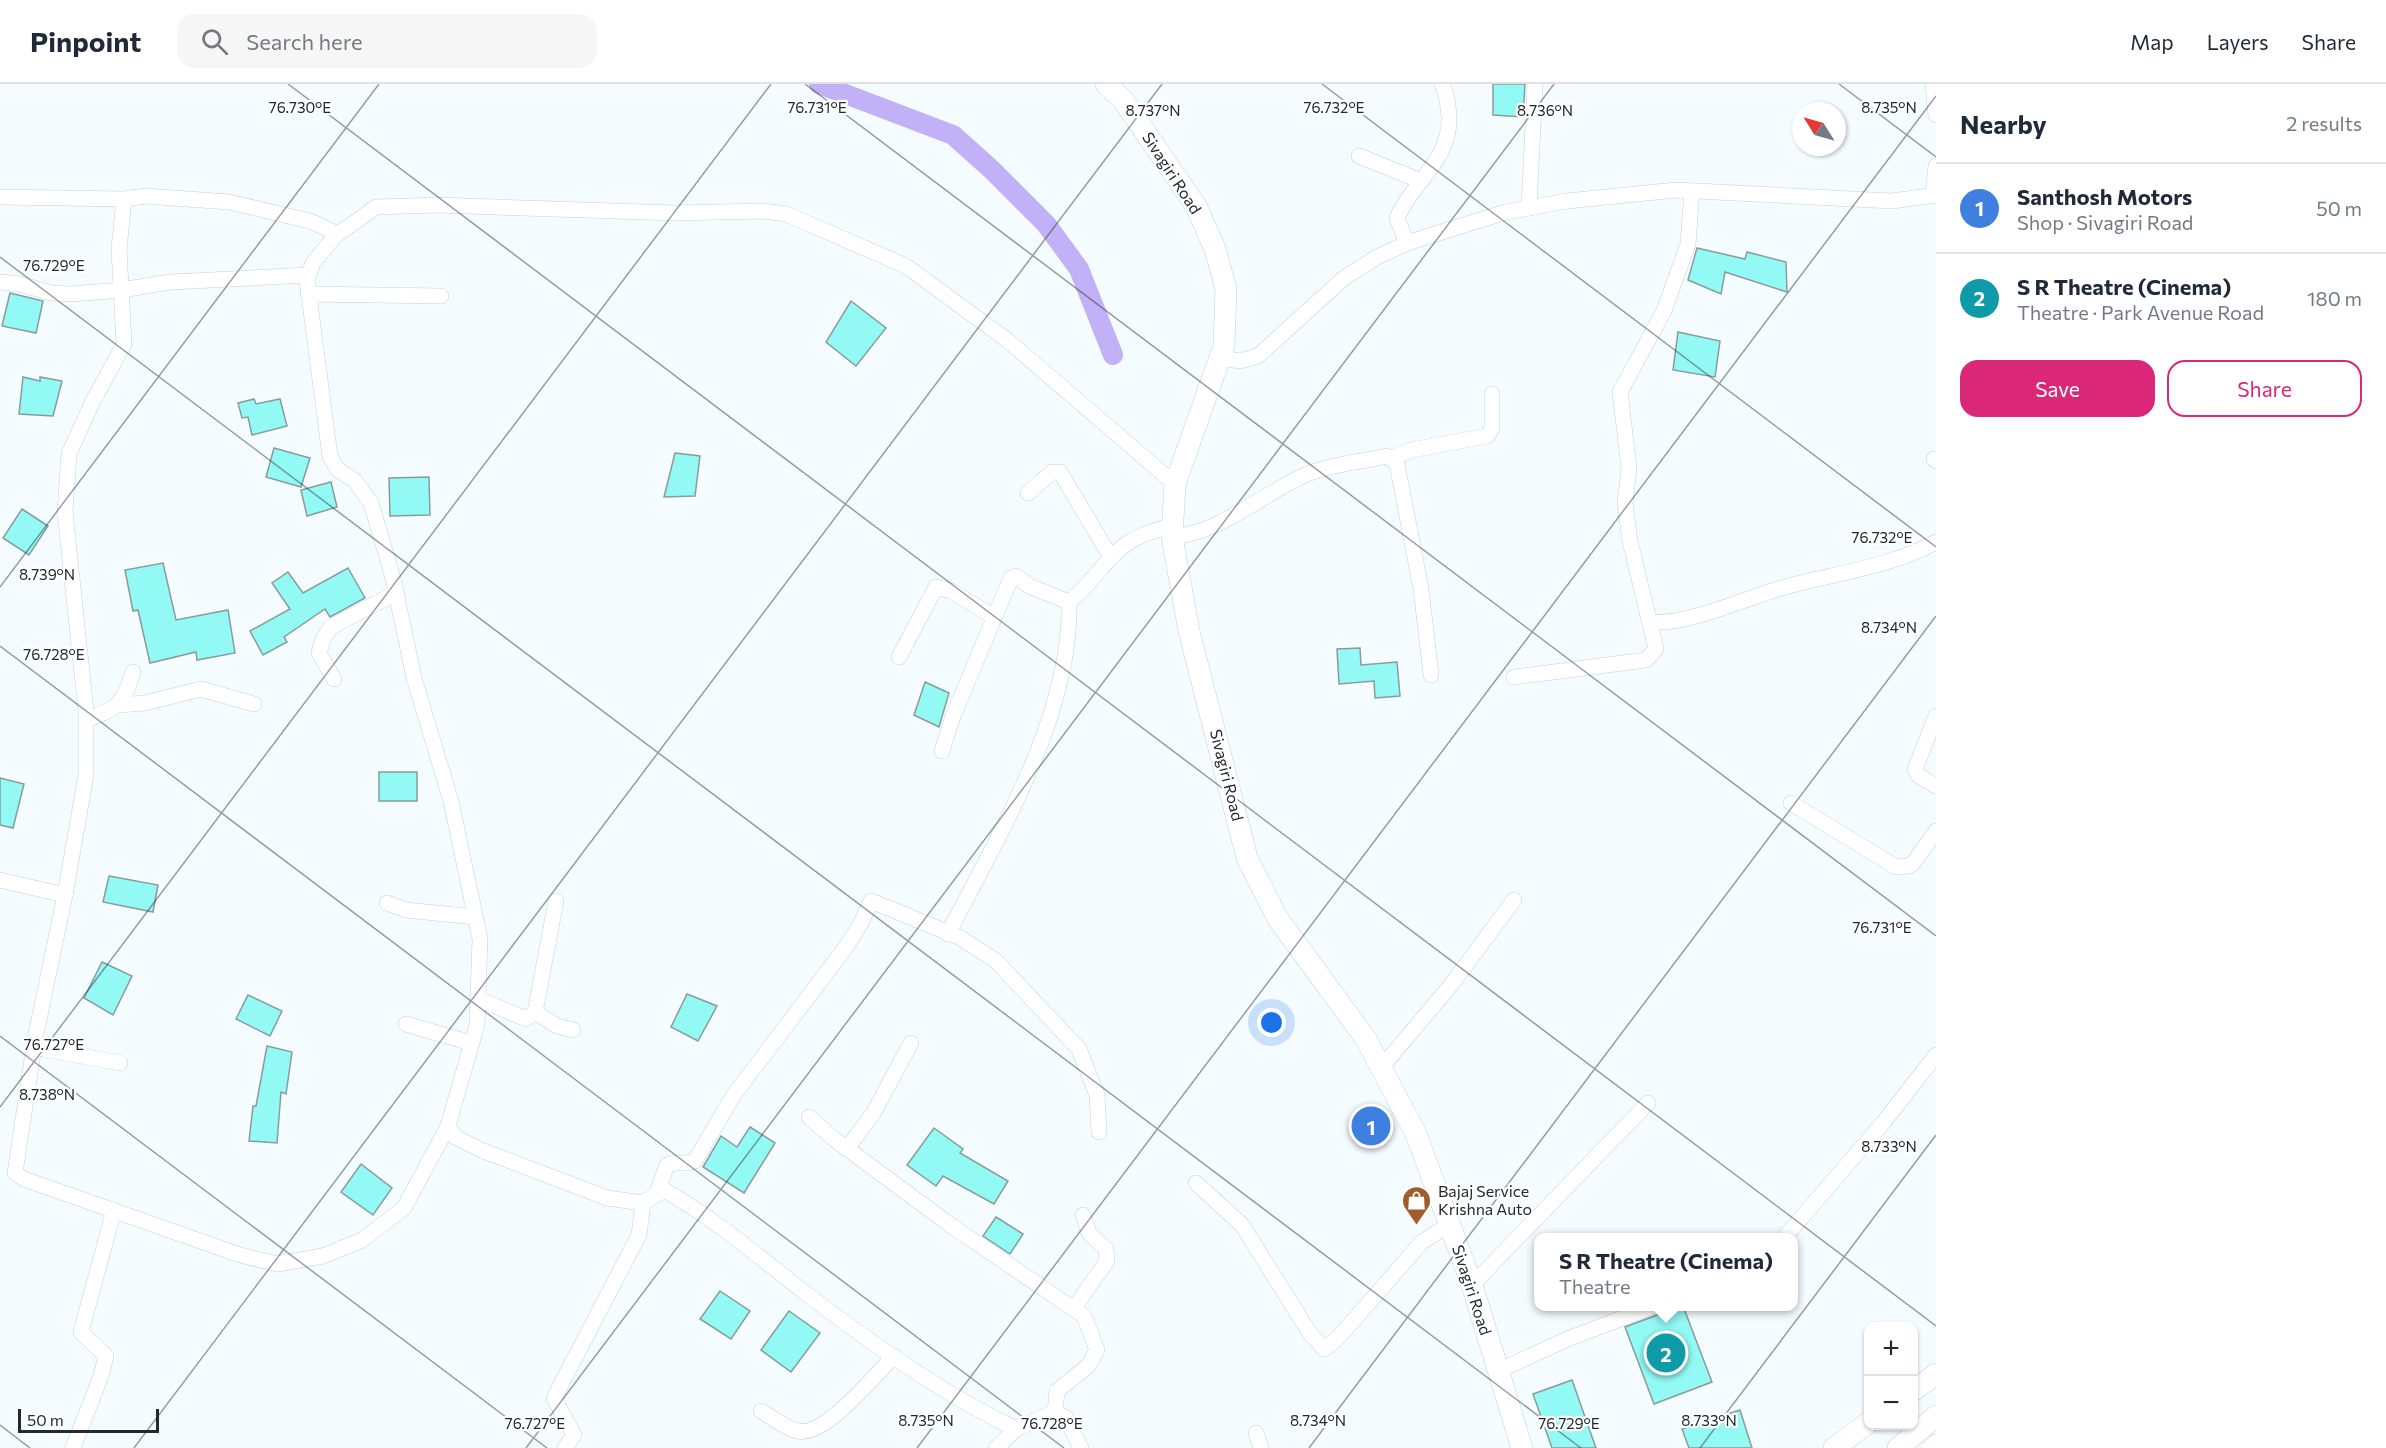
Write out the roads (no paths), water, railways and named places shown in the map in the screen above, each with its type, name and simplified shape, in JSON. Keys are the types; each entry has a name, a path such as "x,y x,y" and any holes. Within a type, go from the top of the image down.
{"main road":[{"name":"Sivagiri Road","path":"1106,84 1123,100 1196,206 1215,249 1226,289 1221,358 1175,484 1172,532 1189,631 1247,858 1278,920 1366,1039 1416,1134 1472,1285 1522,1448"},
{"path":"1918,1387 1936,1374"},
{"path":"1898,1448 1936,1416"},
{"path":"1834,1448 1864,1427"}],"street":[{"path":"1407,243 1397,218 1402,205 1443,151 1450,132 1448,106 1442,84"},
{"path":"1529,208 1535,84"},
{"path":"1933,84 1936,115"},
{"path":"1359,156 1421,181"},
{"path":"1221,358 1240,360 1258,356 1344,278 1377,257 1407,243 1506,212 1567,201 1692,191 1882,201 1934,196 1936,166"},
{"path":"1514,677 1648,659 1656,649 1652,622 1630,541 1625,502 1629,468 1620,392 1664,311 1688,244 1692,191"},
{"path":"0,197 124,199 146,196 229,202 310,220 337,234"},
{"path":"124,199 119,249 124,344 92,403 69,454 64,512 86,720 86,775 65,895 33,1047 15,1173 24,1179 240,1255 277,1264 323,1256 362,1240 404,1208 448,1126 477,1025 480,939 451,801 414,678 396,593 368,495 355,481 340,472 330,456 308,294 308,275 313,263 337,234 376,207 437,205 675,213 763,211 786,214 906,266 1007,340 1175,484"},
{"path":"0,282 20,284 51,293 121,290 170,282 308,275"},
{"path":"308,294 441,296"},
{"path":"1392,458 1411,450 1487,436 1492,429 1492,394"},
{"path":"948,934 1006,821 1047,726 1058,694 1068,641 1069,602 1110,556 1140,535 1172,532 1193,535 1215,526 1277,488 1309,473 1387,456 1392,458 1396,464 1421,589 1431,675"},
{"path":"1028,493 1052,472 1060,472 1110,556"},
{"path":"1652,622 1692,616 1785,587 1900,559 1936,542"},
{"path":"942,751 994,617 1013,576 1069,602"},
{"path":"899,657 936,586 951,591 994,617"},
{"path":"334,679 319,653 322,639 331,627 396,593"},
{"path":"86,720 113,710 119,705 133,672"},
{"path":"119,705 145,703 201,689 254,704"},
{"path":"1936,716 1915,769 1920,777 1936,786"},
{"path":"1791,803 1896,867 1909,866 1914,862 1936,831"},
{"path":"0,880 65,895"},
{"path":"1381,1068 1451,986 1514,900"},
{"path":"479,999 526,1019 536,1012 556,901"},
{"path":"566,1448 574,1435 554,1398 639,1235 650,1199 666,1165 687,1164 695,1161 733,1096 846,947 861,923 870,901 974,944 996,961 1079,1049 1097,1095 1099,1132"},
{"path":"387,903 406,910 475,917"},
{"path":"536,1012 557,1026 573,1030"},
{"path":"406,1024 471,1043"},
{"path":"847,1149 874,1112 911,1043"},
{"path":"33,1047 120,1063"},
{"path":"1788,1233 1875,1132 1936,1055"},
{"path":"1472,1285 1648,1103"},
{"path":"809,1117 847,1149 1018,1273 1084,1316 1096,1350 1089,1365 1057,1391 1055,1412"},
{"path":"448,1126 455,1137 482,1150 607,1198 650,1199 664,1190 691,1205 817,1302 894,1356 978,1411 1016,1429"},
{"path":"1196,1183 1242,1225 1309,1332 1324,1349 1338,1338 1422,1242 1450,1224"},
{"path":"73,1448 101,1376 106,1356 81,1332 114,1210"},
{"path":"1074,1308 1107,1261 1106,1249 1089,1233 1083,1215"},
{"path":"1498,1371 1565,1340 1641,1311"},
{"path":"761,1411 797,1431 809,1432 819,1427 854,1397 894,1356"},
{"path":"996,1448 1016,1429 1055,1412"},
{"path":"1055,1412 1066,1418 1080,1448"},
{"path":"1929,1448 1936,1442"}],"waterway":[{"path":"819,84 953,135 991,169 1046,224 1079,269 1113,355"}],"place":[{"name":"Santhosh Motors","path":"1371,1126"},
{"name":"Bajaj Service Krishna Auto","path":"1417,1226"},
{"name":"S R Theatre (Cinema)","path":"1666,1353"}]}
